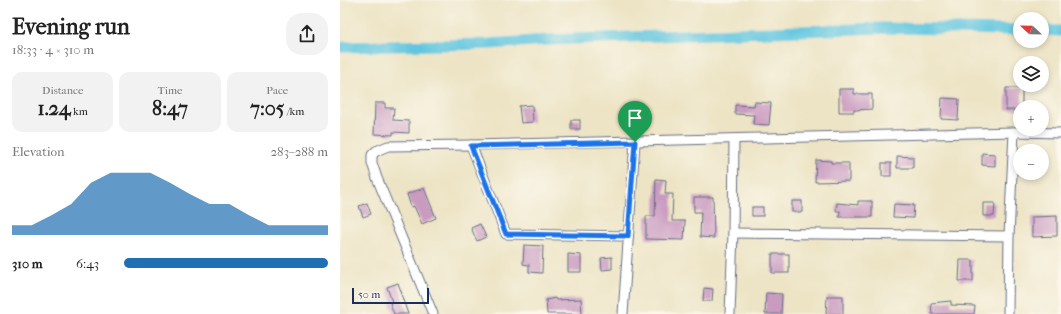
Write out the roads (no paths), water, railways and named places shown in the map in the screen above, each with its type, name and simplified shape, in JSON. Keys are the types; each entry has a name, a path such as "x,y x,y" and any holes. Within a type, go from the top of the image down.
{"street":[{"path":"433,314 372,163 372,155 388,146 471,146 1013,132"},
{"path":"1049,133 1061,133"},
{"path":"1008,314 1009,236 1014,136"},
{"path":"730,314 734,139"},
{"path":"623,314 635,142"},
{"path":"471,146 506,234 628,236"},
{"path":"733,233 1009,236"}],"waterway":[{"path":"340,47 489,44 547,40 883,28 1013,30"},
{"path":"1049,30 1061,31"}]}
